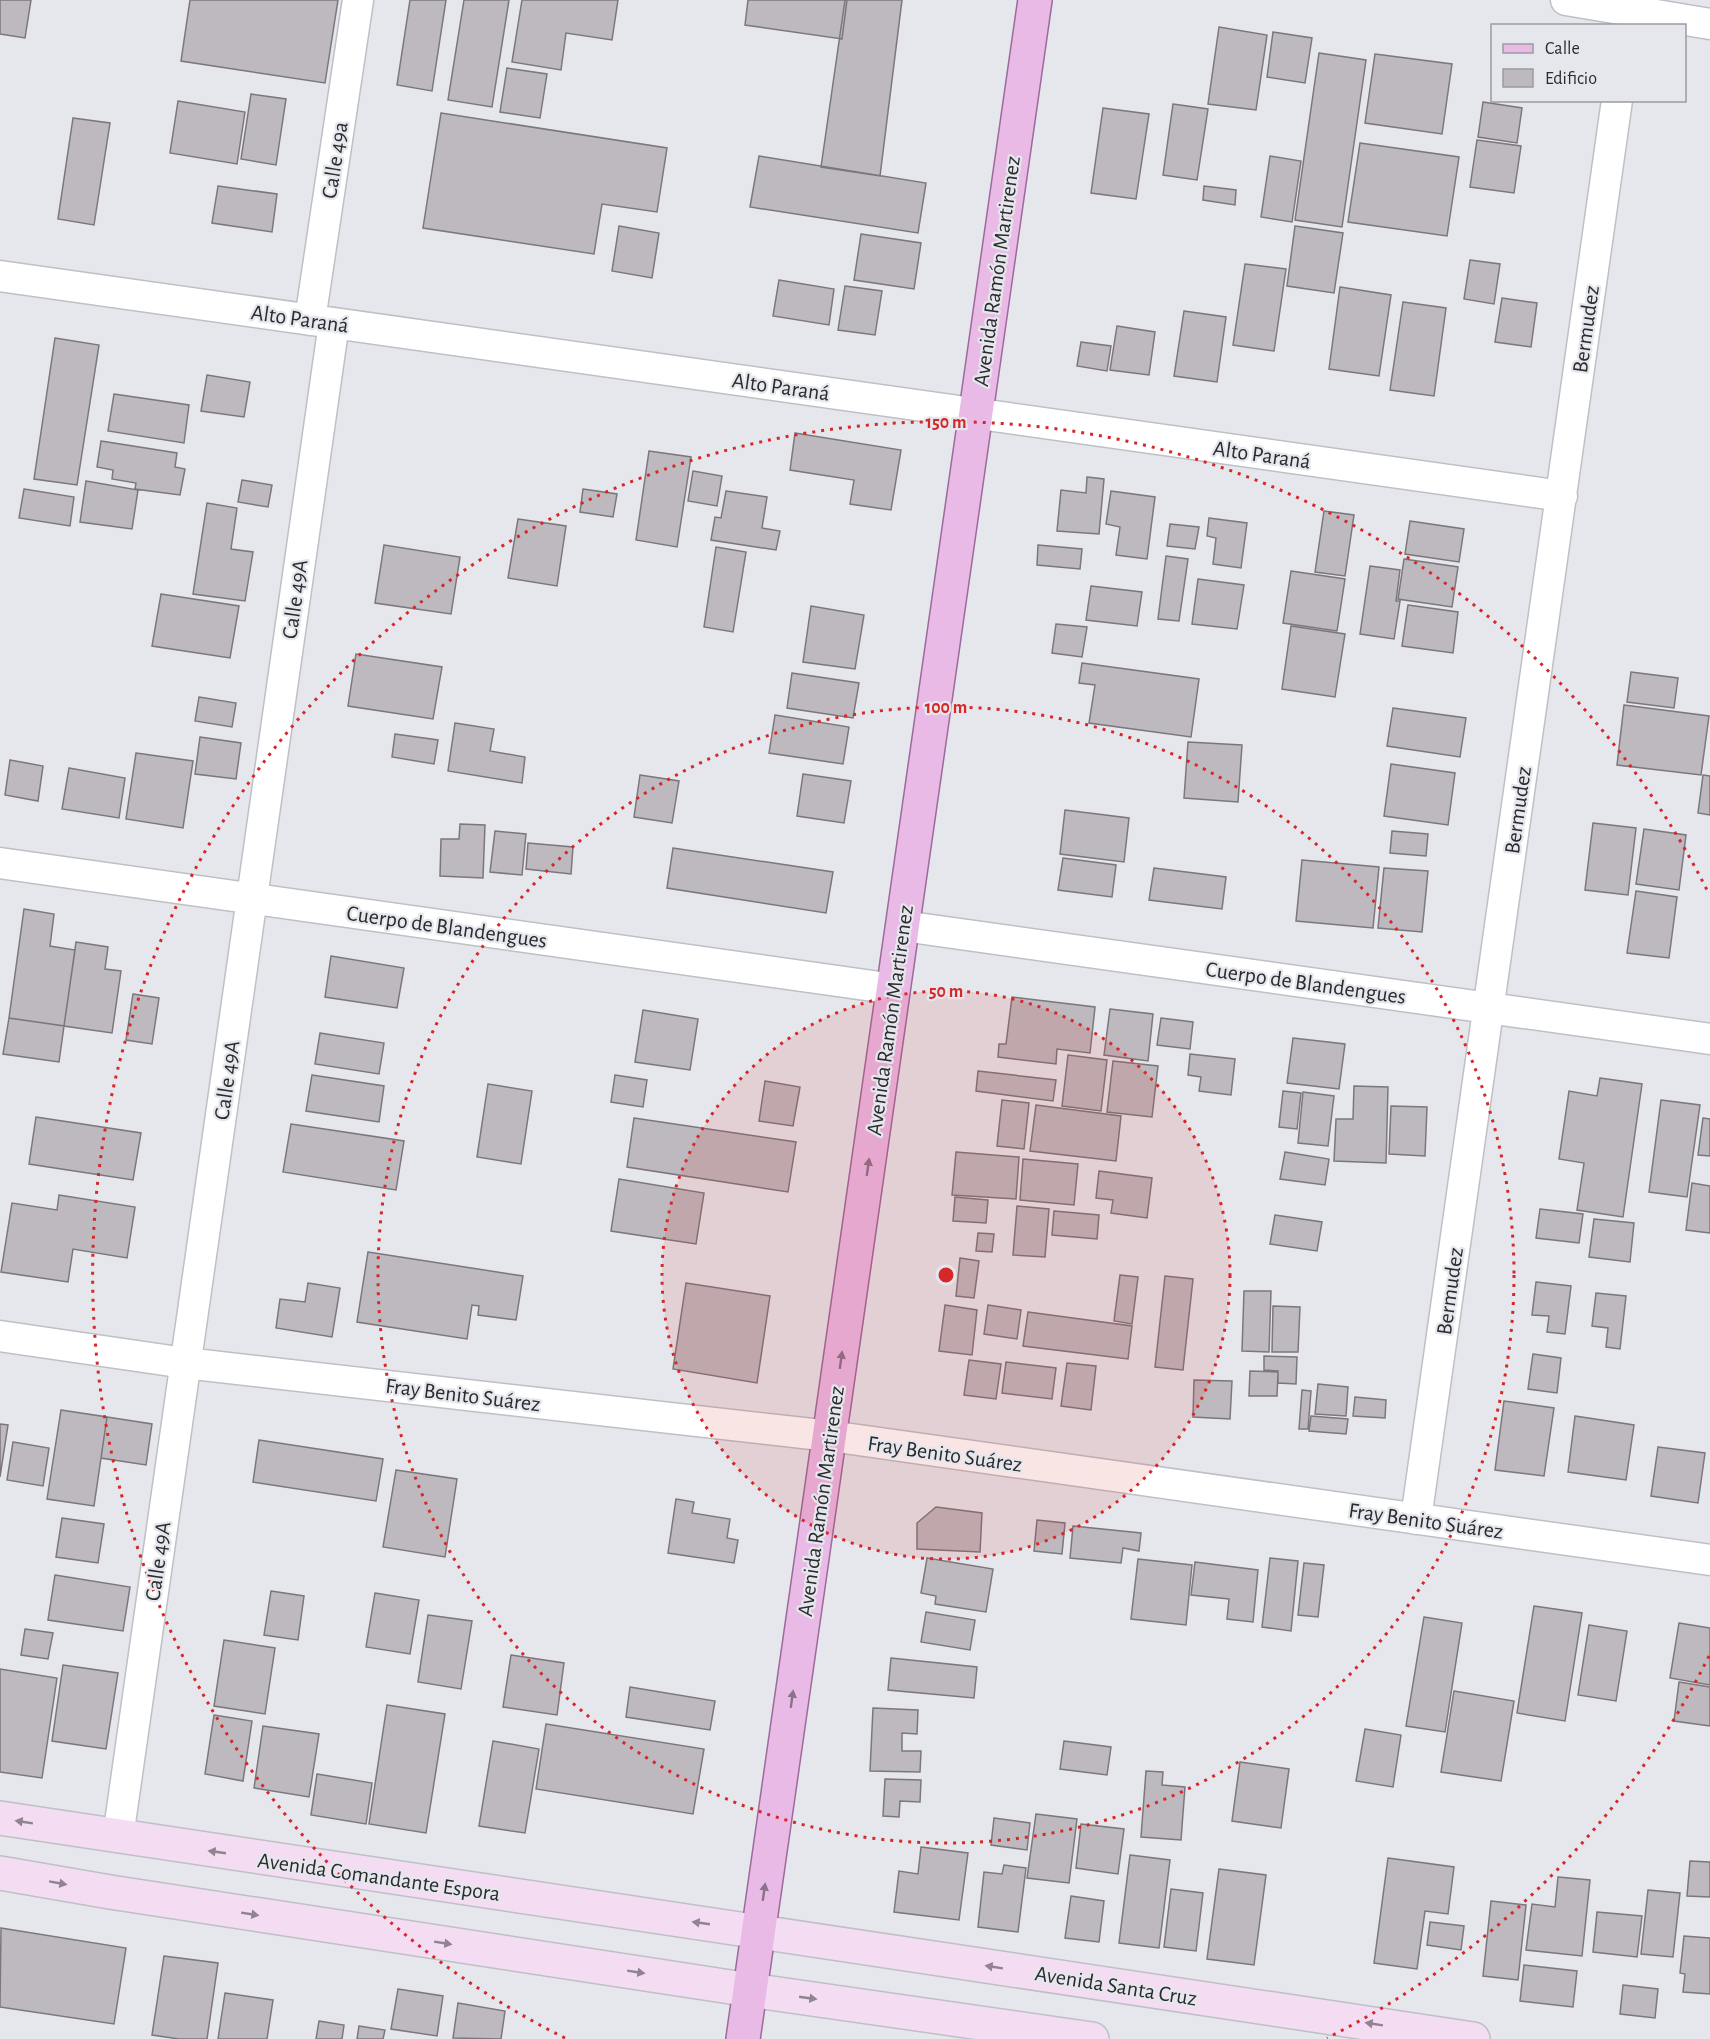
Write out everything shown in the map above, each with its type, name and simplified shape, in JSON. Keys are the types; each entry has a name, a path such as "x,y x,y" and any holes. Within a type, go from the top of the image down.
{"main road":[{"name":"Avenida Ramón Martirenez","path":"742,2039 1035,0"},
{"name":"Avenida Comandante Espora","path":"0,1818 759,1932"},
{"path":"0,1873 110,1892 750,1990 1092,2039"},
{"name":"Avenida Santa Cruz","path":"759,1932 1473,2039"}],"street":[{"name":"Calle 49a","path":"322,321 358,0"},
{"path":"1566,0 1630,18 1710,24"},
{"name":"Bermudez","path":"1416,1519 1617,102"},
{"name":"Alto Paraná","path":"0,276 1562,496"},
{"name":"Calle 49A","path":"118,1837 251,899 322,321"},
{"name":"Cuerpo de Blandengues","path":"0,863 894,989"},
{"name":"Cuerpo de Blandengues","path":"903,926 1710,1039"},
{"name":"Fray Benito Suárez","path":"0,1336 185,1363 830,1436 1710,1560"}],"building":[{"path":"0,0 31,0 25,38 0,34"},
{"path":"190,0 338,0 325,83 181,61"},
{"path":"410,0 446,0 432,91 397,85"},
{"path":"464,0 509,0 492,107 448,100"},
{"path":"522,0 618,0 612,40 566,33 561,70 512,62"},
{"path":"748,0 847,0 842,39 745,25"},
{"path":"845,0 902,0 880,176 821,167"},
{"path":"1219,27 1267,35 1256,110 1208,104"},
{"path":"1273,32 1312,38 1305,83 1267,77"},
{"path":"1319,53 1366,60 1342,227 1295,220"},
{"path":"1375,54 1452,64 1442,134 1365,123"},
{"path":"507,68 547,74 540,118 500,112"},
{"path":"251,94 286,99 276,165 241,159"},
{"path":"178,101 245,112 237,164 170,153"},
{"path":"1483,102 1522,108 1517,143 1478,137"},
{"path":"1173,104 1208,109 1197,180 1163,175"},
{"path":"1103,108 1149,114 1136,199 1091,193"},
{"path":"441,113 667,148 657,212 602,204 594,254 423,228"},
{"path":"73,118 110,123 94,225 58,219"},
{"path":"1477,140 1521,146 1514,193 1470,187"},
{"path":"1360,143 1459,157 1447,236 1348,222"},
{"path":"759,156 926,183 918,233 750,207"},
{"path":"1270,156 1301,161 1292,222 1261,217"},
{"path":"218,186 277,194 272,232 212,223"},
{"path":"1204,186 1236,190 1235,205 1203,200"},
{"path":"619,226 659,233 652,278 612,271"},
{"path":"1295,226 1343,233 1334,293 1287,286"},
{"path":"861,234 921,243 914,289 854,280"},
{"path":"1470,260 1500,264 1494,304 1464,299"},
{"path":"1245,264 1286,269 1274,351 1233,345"},
{"path":"779,280 834,289 829,325 773,316"},
{"path":"845,286 882,291 875,335 838,330"},
{"path":"1340,287 1391,295 1379,376 1329,369"},
{"path":"1502,298 1537,303 1531,347 1495,342"},
{"path":"1403,302 1446,308 1434,396 1390,390"},
{"path":"1184,311 1226,317 1217,382 1174,376"},
{"path":"1117,326 1155,332 1149,375 1110,370"},
{"path":"55,338 99,345 77,485 34,479"},
{"path":"1081,342 1111,346 1107,371 1077,366"},
{"path":"207,375 250,382 244,417 201,411"},
{"path":"114,394 189,405 184,443 108,431"},
{"path":"795,433 901,450 891,510 850,504 854,480 790,470"},
{"path":"101,441 177,453 175,467 185,469 180,495 135,489 136,483 112,479 113,470 97,467"},
{"path":"649,451 691,457 677,547 636,540"},
{"path":"693,471 722,476 717,506 688,501"},
{"path":"1087,477 1104,479 1099,534 1057,531 1061,490 1086,493"},
{"path":"242,480 272,485 268,507 238,502"},
{"path":"86,481 138,490 132,529 80,522"},
{"path":"24,489 74,497 70,526 19,518"},
{"path":"583,489 617,494 613,517 580,512"},
{"path":"726,491 767,497 762,528 780,531 776,550 711,540 715,517 721,518"},
{"path":"1111,491 1155,497 1147,559 1116,555 1120,527 1106,524"},
{"path":"207,503 237,508 231,549 253,552 245,601 193,594"},
{"path":"1324,511 1354,515 1345,576 1315,572"},
{"path":"1209,518 1247,523 1241,568 1213,564 1216,538 1207,536"},
{"path":"518,519 566,526 557,586 508,578"},
{"path":"1410,521 1464,529 1459,562 1405,554"},
{"path":"1170,524 1199,527 1195,549 1167,546"},
{"path":"384,545 460,557 451,614 375,603"},
{"path":"1038,545 1082,549 1080,569 1037,565"},
{"path":"716,547 746,552 733,632 704,627"},
{"path":"1166,556 1188,559 1179,621 1158,619"},
{"path":"1404,559 1458,567 1452,607 1398,599"},
{"path":"1370,566 1400,570 1396,601 1400,601 1394,639 1360,634"},
{"path":"1291,571 1345,579 1337,631 1283,623"},
{"path":"1198,579 1244,585 1237,629 1192,624"},
{"path":"1091,586 1142,592 1137,626 1086,620"},
{"path":"161,594 239,606 230,658 152,646"},
{"path":"1408,605 1458,612 1453,653 1402,646"},
{"path":"811,606 864,615 855,669 803,662"},
{"path":"1056,624 1087,627 1082,657 1052,653"},
{"path":"1291,626 1345,634 1335,697 1282,689"},
{"path":"356,654 442,667 433,719 348,706"},
{"path":"1082,663 1199,679 1191,737 1089,723 1095,685 1079,683"},
{"path":"1631,672 1678,678 1674,708 1627,702"},
{"path":"792,673 859,683 853,718 787,708"},
{"path":"199,697 236,703 232,727 195,721"},
{"path":"1624,705 1709,716 1701,775 1617,765"},
{"path":"1393,708 1466,718 1460,757 1387,746"},
{"path":"775,715 849,727 843,764 769,753"},
{"path":"455,723 494,729 490,751 525,757 522,783 448,771"},
{"path":"395,734 438,740 434,764 392,757"},
{"path":"200,737 241,743 236,779 195,774"},
{"path":"1188,742 1242,745 1238,802 1184,798"},
{"path":"136,753 193,761 183,828 126,819"},
{"path":"10,760 43,766 38,801 5,795"},
{"path":"1391,764 1455,773 1448,825 1384,816"},
{"path":"69,768 125,778 119,818 62,809"},
{"path":"803,774 851,781 844,823 797,816"},
{"path":"640,775 679,781 672,823 634,817"},
{"path":"1703,775 1710,776 1710,815 1698,813"},
{"path":"1065,810 1129,818 1124,862 1060,854"},
{"path":"1593,823 1636,828 1628,895 1585,890"},
{"path":"460,824 485,825 483,878 440,876 441,839 459,839"},
{"path":"1644,829 1686,835 1679,890 1636,884"},
{"path":"495,831 526,834 522,875 490,872"},
{"path":"1392,831 1428,834 1426,856 1390,853"},
{"path":"528,843 573,847 571,874 526,869"},
{"path":"673,848 833,872 826,913 667,888"},
{"path":"1063,858 1116,865 1112,897 1058,890"},
{"path":"1302,860 1379,867 1373,928 1296,921"},
{"path":"1154,868 1226,877 1222,909 1149,900"},
{"path":"1384,868 1428,871 1422,932 1378,928"},
{"path":"1636,891 1677,897 1669,958 1627,953"},
{"path":"24,909 54,914 50,946 75,950 64,1026 9,1018"},
{"path":"76,942 108,947 105,969 121,971 112,1033 64,1026"},
{"path":"331,956 404,968 397,1008 325,997"},
{"path":"133,994 159,998 152,1044 126,1040"},
{"path":"1012,997 1095,1007 1090,1053 1057,1049 1056,1064 998,1057 999,1044 1006,1044"},
{"path":"1110,1009 1153,1014 1148,1061 1104,1055"},
{"path":"643,1010 698,1019 690,1070 635,1062"},
{"path":"9,1018 64,1026 59,1062 3,1054"},
{"path":"1161,1018 1193,1022 1190,1049 1157,1045"},
{"path":"320,1033 384,1043 379,1074 315,1064"},
{"path":"1293,1038 1345,1044 1339,1089 1287,1083"},
{"path":"1190,1054 1235,1059 1231,1095 1199,1091 1201,1077 1188,1075"},
{"path":"1068,1055 1107,1060 1101,1111 1062,1106"},
{"path":"1113,1061 1158,1066 1152,1117 1107,1112"},
{"path":"978,1071 1056,1080 1053,1101 976,1091"},
{"path":"312,1075 384,1086 379,1122 306,1111"},
{"path":"615,1075 647,1080 643,1107 611,1102"},
{"path":"1600,1078 1642,1084 1623,1217 1577,1210 1584,1163 1559,1159 1569,1091 1597,1096"},
{"path":"765,1081 800,1087 793,1126 759,1121"},
{"path":"488,1084 532,1091 521,1164 477,1157"},
{"path":"1354,1086 1388,1087 1386,1163 1334,1161 1336,1119 1353,1119"},
{"path":"1283,1091 1301,1093 1297,1129 1279,1127"},
{"path":"1303,1092 1334,1096 1328,1146 1298,1143"},
{"path":"1002,1100 1029,1103 1024,1149 997,1146"},
{"path":"1661,1100 1700,1105 1687,1197 1649,1192"},
{"path":"1036,1105 1121,1116 1116,1161 1030,1151"},
{"path":"1391,1106 1427,1107 1425,1156 1389,1154"},
{"path":"36,1117 141,1133 133,1180 29,1164"},
{"path":"634,1118 796,1142 788,1192 627,1167"},
{"path":"1703,1118 1710,1119 1710,1156 1698,1155"},
{"path":"291,1124 404,1141 396,1190 283,1172"},
{"path":"956,1152 1019,1157 1016,1199 952,1195"},
{"path":"1285,1152 1329,1159 1325,1185 1280,1179"},
{"path":"1023,1159 1078,1164 1074,1205 1020,1200"},
{"path":"1099,1171 1152,1178 1147,1218 1111,1213 1113,1200 1096,1198"},
{"path":"619,1179 704,1193 696,1244 611,1231"},
{"path":"1692,1183 1710,1186 1710,1233 1686,1230"},
{"path":"59,1195 135,1207 127,1258 73,1249 68,1282 1,1272 12,1203 57,1210"},
{"path":"955,1197 988,1200 986,1223 953,1221"},
{"path":"1017,1206 1049,1209 1045,1257 1013,1255"},
{"path":"1540,1209 1583,1214 1579,1243 1536,1238"},
{"path":"1054,1211 1099,1215 1097,1239 1052,1235"},
{"path":"1275,1215 1322,1222 1317,1251 1270,1244"},
{"path":"1594,1219 1634,1223 1630,1262 1589,1257"},
{"path":"978,1233 994,1234 992,1252 976,1251"},
{"path":"368,1252 523,1276 516,1320 478,1315 479,1306 472,1305 467,1339 357,1322"},
{"path":"960,1258 979,1261 974,1298 956,1296"},
{"path":"1120,1275 1138,1277 1132,1324 1114,1321"},
{"path":"1165,1276 1193,1279 1183,1370 1155,1367"},
{"path":"1536,1282 1571,1286 1565,1334 1547,1332 1549,1316 1532,1315"},
{"path":"308,1283 340,1288 332,1337 276,1328 280,1299 305,1302"},
{"path":"686,1283 770,1296 757,1383 673,1369"},
{"path":"1244,1291 1271,1291 1269,1352 1242,1351"},
{"path":"1596,1293 1626,1296 1620,1349 1606,1347 1608,1328 1592,1326"},
{"path":"945,1305 977,1310 972,1355 939,1351"},
{"path":"988,1305 1021,1310 1017,1339 984,1334"},
{"path":"1273,1306 1300,1307 1298,1352 1272,1352"},
{"path":"1028,1312 1132,1326 1128,1359 1023,1346"},
{"path":"1533,1354 1561,1358 1557,1393 1528,1389"},
{"path":"1264,1356 1297,1357 1296,1384 1278,1383 1278,1371 1264,1370"},
{"path":"969,1360 1001,1364 996,1399 964,1395"},
{"path":"1006,1362 1056,1368 1052,1399 1002,1393"},
{"path":"1067,1363 1096,1366 1091,1410 1061,1406"},
{"path":"1250,1371 1278,1372 1277,1396 1249,1396"},
{"path":"1194,1380 1232,1381 1230,1419 1193,1417"},
{"path":"1318,1384 1348,1387 1346,1416 1315,1414"},
{"path":"1302,1390 1311,1391 1308,1429 1299,1429"},
{"path":"1355,1397 1386,1400 1385,1418 1353,1416"},
{"path":"1504,1401 1554,1408 1544,1476 1495,1470"},
{"path":"61,1410 107,1417 94,1506 47,1499"},
{"path":"1311,1416 1348,1419 1346,1434 1309,1431"},
{"path":"1575,1416 1634,1425 1626,1480 1568,1472"},
{"path":"107,1417 152,1424 146,1465 101,1458"},
{"path":"0,1424 8,1425 0,1477"},
{"path":"259,1440 383,1459 376,1501 253,1482"},
{"path":"13,1442 49,1448 43,1486 7,1480"},
{"path":"1658,1447 1705,1453 1698,1503 1651,1496"},
{"path":"396,1470 457,1479 445,1557 383,1547"},
{"path":"676,1499 694,1502 692,1513 730,1519 727,1538 738,1540 734,1563 668,1553"},
{"path":"936,1507 982,1513 980,1552 917,1549 917,1523"},
{"path":"62,1518 104,1524 98,1563 56,1557"},
{"path":"1037,1520 1065,1523 1062,1554 1034,1551"},
{"path":"1073,1526 1141,1533 1139,1551 1123,1548 1121,1563 1070,1558"},
{"path":"927,1558 993,1569 986,1612 935,1604 936,1596 921,1593"},
{"path":"1270,1558 1298,1561 1291,1631 1262,1627"},
{"path":"1138,1559 1192,1565 1186,1625 1131,1619"},
{"path":"1195,1562 1258,1570 1253,1622 1227,1619 1229,1599 1191,1595"},
{"path":"1304,1563 1324,1565 1318,1617 1298,1615"},
{"path":"55,1575 130,1587 123,1631 48,1620"},
{"path":"271,1591 304,1596 298,1640 264,1635"},
{"path":"375,1593 419,1600 410,1654 366,1647"},
{"path":"1534,1606 1582,1613 1565,1721 1517,1713"},
{"path":"926,1612 975,1620 970,1650 921,1642"},
{"path":"428,1615 472,1621 461,1689 418,1682"},
{"path":"1424,1617 1462,1623 1445,1732 1406,1726"},
{"path":"1679,1623 1710,1628 1710,1685 1670,1678"},
{"path":"1589,1625 1627,1631 1616,1701 1578,1695"},
{"path":"25,1629 53,1633 48,1659 21,1655"},
{"path":"224,1640 275,1648 265,1714 214,1706"},
{"path":"511,1655 564,1663 557,1715 503,1707"},
{"path":"891,1658 977,1667 974,1698 888,1690"},
{"path":"63,1665 118,1673 106,1749 52,1741"},
{"path":"0,1669 57,1678 42,1778 0,1772"},
{"path":"1679,1682 1710,1687 1710,1726 1674,1721"},
{"path":"630,1687 715,1701 710,1730 626,1717"},
{"path":"1454,1691 1514,1701 1501,1781 1441,1772"},
{"path":"387,1705 445,1714 426,1833 369,1824"},
{"path":"873,1708 918,1710 917,1734 902,1733 902,1751 921,1751 920,1772 870,1771"},
{"path":"214,1715 252,1721 243,1781 205,1774"},
{"path":"546,1724 704,1749 693,1814 536,1789"},
{"path":"263,1726 319,1734 309,1797 254,1788"},
{"path":"1365,1729 1401,1735 1393,1787 1356,1781"},
{"path":"493,1741 539,1749 525,1833 479,1826"},
{"path":"1064,1741 1111,1747 1107,1775 1060,1769"},
{"path":"1240,1762 1289,1769 1281,1828 1232,1821"},
{"path":"1146,1771 1163,1772 1162,1785 1185,1787 1181,1840 1141,1837"},
{"path":"317,1774 372,1783 366,1824 311,1815"},
{"path":"885,1779 921,1780 920,1802 900,1801 899,1817 883,1816"},
{"path":"1036,1814 1077,1819 1069,1883 1027,1878"},
{"path":"994,1818 1030,1823 1027,1850 991,1845"},
{"path":"1081,1824 1124,1829 1118,1874 1076,1868"},
{"path":"921,1847 968,1853 959,1920 894,1912 899,1871 918,1874"},
{"path":"1130,1855 1170,1860 1159,1948 1119,1943"},
{"path":"1388,1858 1454,1867 1448,1914 1425,1911 1417,1969 1374,1963"},
{"path":"1690,1861 1710,1862 1710,1897 1687,1896"},
{"path":"1004,1865 1026,1868 1018,1932 978,1927 984,1872 1002,1874"},
{"path":"1219,1869 1266,1875 1254,1965 1207,1959"},
{"path":"1558,1877 1590,1880 1582,1956 1526,1950 1532,1904 1555,1907"},
{"path":"1171,1889 1203,1893 1196,1951 1164,1947"},
{"path":"1648,1890 1680,1893 1673,1957 1641,1954"},
{"path":"1071,1896 1104,1901 1099,1942 1065,1938"},
{"path":"1491,1901 1526,1905 1518,1980 1483,1976"},
{"path":"1597,1912 1642,1916 1637,1957 1593,1952"},
{"path":"1430,1922 1464,1926 1461,1950 1427,1945"},
{"path":"1,1928 126,1948 114,2024 0,2007"},
{"path":"1684,1936 1710,1938 1710,1994 1683,1992 1685,1974 1680,1973"},
{"path":"164,1956 218,1963 207,2039 179,2039 152,2035"},
{"path":"1524,1965 1577,1971 1573,2007 1520,2001"},
{"path":"1623,1985 1658,1989 1655,2018 1620,2014"},
{"path":"398,1989 443,1996 437,2036 391,2029"},
{"path":"225,1993 273,2000 267,2039 218,2039"},
{"path":"458,2003 505,2011 501,2039 453,2038"},
{"path":"319,2021 344,2025 342,2039 316,2039"},
{"path":"359,2026 385,2030 383,2039 357,2039"}]}
